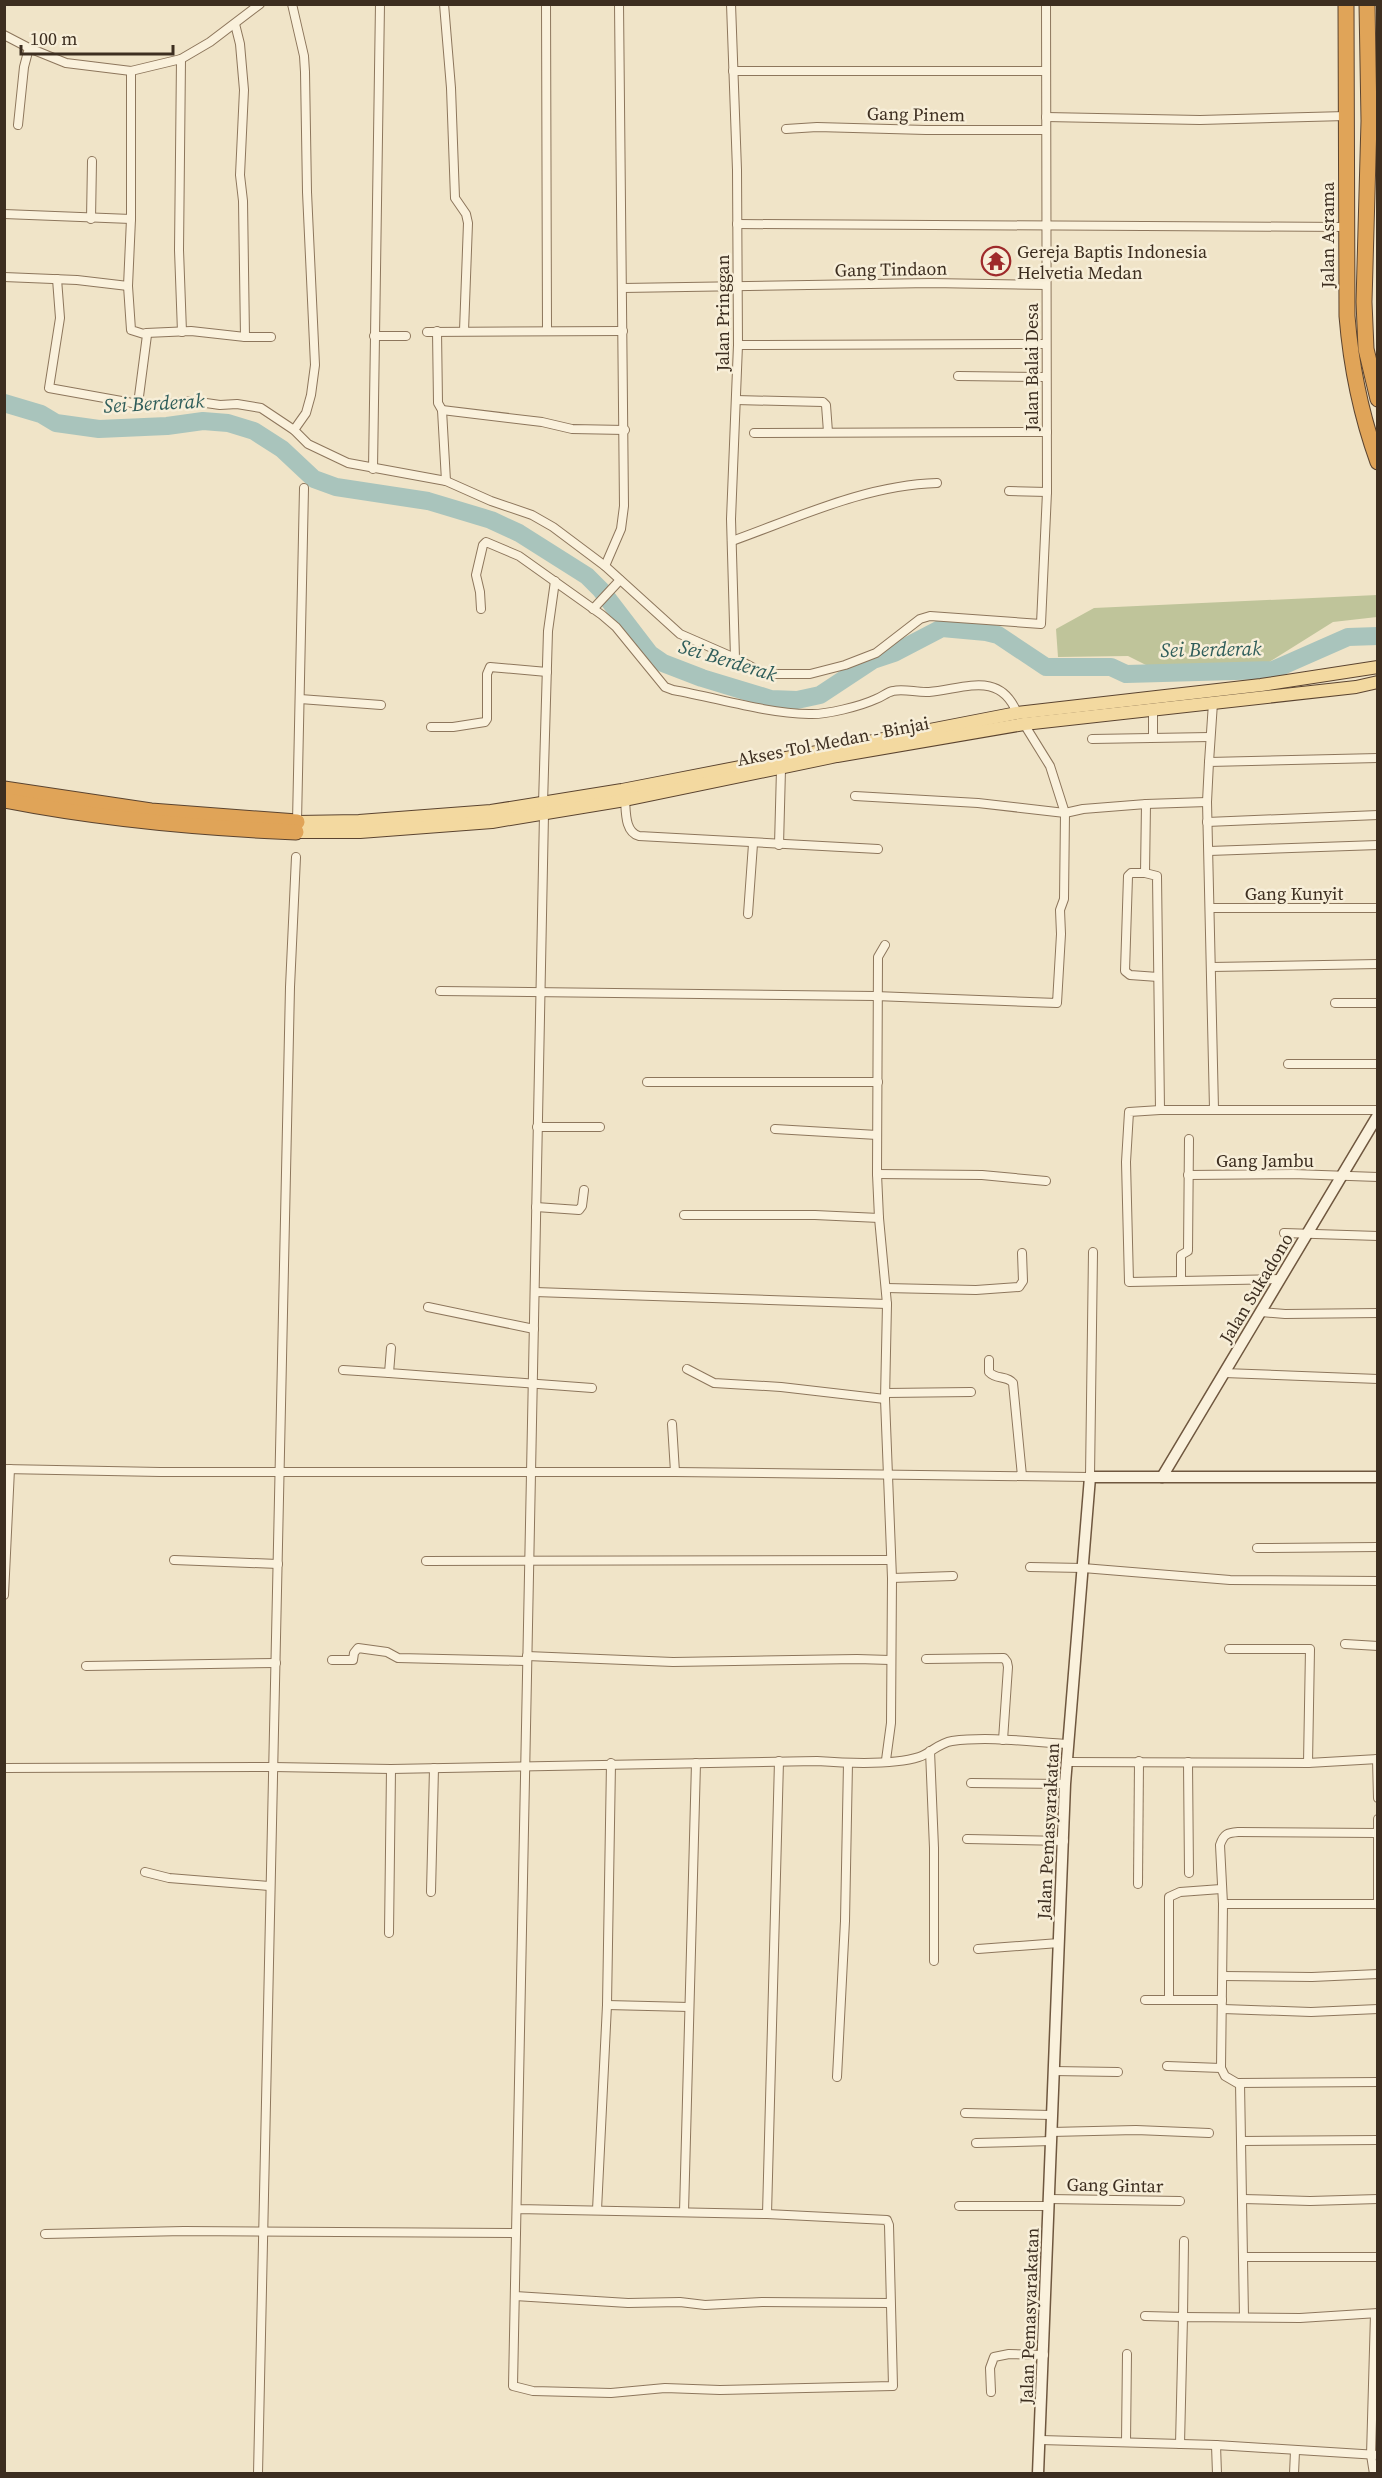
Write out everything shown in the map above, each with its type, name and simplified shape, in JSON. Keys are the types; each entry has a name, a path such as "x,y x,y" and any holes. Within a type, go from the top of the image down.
{"highway":[{"name":"Jalan Asrama","path":"1346,4 1347,316 1350,351 1377,462"},
{"name":"Jalan Asrama","path":"1367,4 1370,121 1364,302 1366,349 1377,399"},
{"path":"4,789 151,811 297,827"},
{"path":"4,800 151,823 222,829 297,827"}],"main road":[{"name":"Akses Tol Medan - Binjai","path":"297,827 441,822 625,800 701,779 781,768 837,756 1024,724 1377,667"},
{"name":"Akses Tol Medan - Binjai","path":"544,809 701,779 1017,713 1153,704 1213,703 1377,683"}],"street":[{"path":"4,35 66,63 131,71 181,59 261,4"},
{"path":"292,4 304,57 305,72 307,192 315,365 312,395 306,413 294,430"},
{"path":"373,468 380,4"},
{"path":"444,4 451,88 455,198 466,214 468,223 464,331"},
{"path":"546,4 547,330"},
{"path":"605,566 623,520 625,430 619,4"},
{"name":"Jalan Pringgan","path":"731,4 738,345 732,541 735,658"},
{"name":"Jalan Balai Desa","path":"735,658 759,671 776,674 810,674 845,665 876,653 920,619 930,616 1038,624 1042,621 1047,492 1046,4"},
{"path":"235,24 240,44 244,90 240,175 243,201 245,337"},
{"path":"18,125 24,67 29,48"},
{"path":"181,59 179,250 182,332"},
{"path":"131,71 131,219 128,286 131,330 146,333 182,332 271,337"},
{"path":"733,71 1045,71"},
{"path":"1046,117 1200,120 1346,116"},
{"name":"Gang Pinem","path":"786,129 817,127 1046,130"},
{"path":"91,219 92,161"},
{"path":"4,214 131,219"},
{"path":"737,224 1347,226"},
{"path":"4,277 57,279 128,286"},
{"path":"57,279 60,318 49,388 138,404 192,401 261,408 294,430 308,444 348,463 446,481 553,526 605,566 618,582 680,634 735,658"},
{"name":"Gang Tindaon","path":"623,288 931,283 1046,285"},
{"path":"426,332 547,330 623,332"},
{"path":"437,331 438,403 442,410 446,481"},
{"path":"138,404 147,343 146,333"},
{"path":"374,336 406,336"},
{"path":"738,345 1046,344"},
{"path":"958,376 1046,377"},
{"path":"736,400 823,402 826,405 828,432"},
{"path":"442,410 542,422 572,429 625,430"},
{"path":"754,433 1047,432"},
{"path":"732,541 867,492 917,483 937,483"},
{"path":"297,827 304,488"},
{"path":"1009,491 1047,492"},
{"path":"481,609 476,575 483,545 486,542 519,556 595,606 616,627 665,687 674,690 780,712 822,714 877,699 890,691 929,692 987,685 1007,695 1017,713"},
{"path":"517,2209 767,2214 887,2220 889,2225 893,2384 890,2388 809,2387 720,2390 665,2388 594,2393 533,2391 513,2386 526,1765 531,1382 535,1292 547,672 548,631 555,581"},
{"path":"595,606 618,582"},
{"path":"431,727 453,727 485,722 487,719 487,674 490,667 547,672"},
{"path":"300,699 381,705"},
{"path":"1213,703 1207,822 1214,1109"},
{"path":"1153,704 1153,737"},
{"path":"440,991 879,997 1058,1003 1060,910 1064,899 1065,813 1050,766 1024,724"},
{"path":"1092,739 1210,737"},
{"path":"1209,762 1377,758"},
{"path":"779,845 782,800 781,768"},
{"path":"855,796 978,803 1065,813 1083,809 1146,804 1207,802"},
{"path":"625,800 629,828 634,834 753,844 878,849"},
{"path":"1145,873 1146,804"},
{"path":"1207,822 1245,818 1377,815"},
{"path":"748,915 753,844"},
{"path":"1209,851 1377,845"},
{"path":"258,2474 290,987 296,857"},
{"path":"1158,977 1130,975 1125,970 1128,876 1131,873 1157,876 1160,1110"},
{"name":"Gang Kunyit","path":"1210,908 1377,908"},
{"path":"885,945 878,957 877,1174 887,1304 885,1396 892,1578 891,1723 886,1760"},
{"path":"1211,967 1377,963"},
{"path":"1335,1003 1377,1003"},
{"path":"1288,1064 1377,1064"},
{"path":"647,1082 878,1082"},
{"path":"1280,1279 1130,1283 1126,1162 1129,1112 1214,1109 1377,1110"},
{"name":"Jalan Sukadono","path":"1162,1477 1377,1115"},
{"path":"537,1127 600,1127"},
{"path":"775,1129 877,1135"},
{"path":"1180,1280 1181,1255 1188,1251 1189,1138"},
{"path":"877,1174 982,1175 1046,1181"},
{"name":"Gang Jambu","path":"1188,1175 1377,1177"},
{"path":"536,1207 579,1210 582,1206 584,1190"},
{"path":"684,1215 815,1215 879,1218"},
{"path":"1284,1233 1377,1236"},
{"path":"1090,1477 1093,1252"},
{"path":"886,1288 976,1290 1019,1287 1023,1281 1022,1253"},
{"path":"535,1292 887,1304"},
{"path":"428,1307 534,1329"},
{"path":"1262,1312 1377,1313"},
{"path":"389,1373 391,1348"},
{"path":"989,1360 989,1372 992,1376 1007,1378 1013,1383 1022,1476"},
{"path":"687,1369 714,1383 781,1386 885,1396 971,1392"},
{"path":"343,1370 592,1388"},
{"path":"1224,1373 1377,1379"},
{"path":"672,1424 675,1472"},
{"path":"4,1595 7,1469 1377,1477"},
{"name":"Jalan Pemasyarakatan","path":"1038,2474 1065,1784 1090,1477"},
{"path":"1257,1548 1377,1547"},
{"path":"174,1560 278,1564"},
{"path":"426,1561 891,1560"},
{"path":"1029,1567 1083,1568 1230,1580 1377,1581"},
{"path":"892,1578 953,1576"},
{"path":"1345,1644 1377,1646"},
{"path":"332,1660 353,1660 358,1648 387,1652 398,1658 527,1658 673,1662 890,1660"},
{"path":"1229,1649 1310,1649 1308,1762"},
{"path":"926,1659 1004,1658 1008,1667 1003,1740"},
{"path":"86,1666 276,1663"},
{"path":"4,1768 434,1768 611,1763 779,1761 848,1763 903,1761 922,1756 946,1742 1003,1740 1069,1744"},
{"path":"930,1750 934,1848 934,1961"},
{"path":"1067,1762 1377,1760 1377,1798"},
{"path":"767,2214 779,1761"},
{"path":"1138,1884 1139,1761"},
{"path":"1188,1762 1189,1873"},
{"path":"597,2210 607,2005 611,1763"},
{"path":"684,2212 696,1763"},
{"path":"837,2077 845,1920 848,1763"},
{"path":"389,1933 391,1768"},
{"path":"431,1892 434,1768"},
{"path":"971,1784 1065,1784"},
{"path":"1223,1904 1377,1905 1377,1819"},
{"path":"1377,1833 1227,1833 1223,1836 1220,1845 1223,1904 1221,2068 1230,2080 1240,2083 1377,2082"},
{"path":"967,1839 1064,1841"},
{"path":"145,1872 169,1878 269,1886"},
{"path":"1169,2000 1169,1897 1180,1892 1221,1889"},
{"path":"978,1949 1059,1944"},
{"path":"1223,1976 1312,1977 1377,1974"},
{"path":"1145,2000 1311,2012 1377,2009"},
{"path":"607,2005 690,2007"},
{"path":"1167,2066 1221,2068"},
{"path":"1053,2071 1118,2072"},
{"path":"1240,2083 1244,2317"},
{"path":"965,2113 1051,2115"},
{"path":"976,2143 1136,2130 1209,2133"},
{"path":"1242,2141 1377,2140"},
{"path":"1243,2199 1310,2201 1377,2199"},
{"name":"Gang Gintar","path":"959,2206 1049,2202 1180,2201"},
{"path":"45,2234 516,2233"},
{"path":"1180,2444 1184,2241"},
{"path":"1244,2257 1377,2258"},
{"path":"515,2296 628,2303 680,2302 705,2305 762,2302 890,2302"},
{"path":"1145,2316 1300,2318 1376,2314 1374,2474"},
{"path":"991,2392 990,2368 994,2357 1009,2354 1044,2355"},
{"path":"1126,2442 1127,2354"},
{"path":"1041,2440 1216,2445 1374,2455"},
{"path":"1216,2445 1216,2474"},
{"path":"1294,2474 1295,2451"}],"green space":[{"path":"1377,595 1377,617 1333,622 1266,664 1148,666 1128,656 1058,657 1056,629 1094,608"}],"waterway":[{"name":"Sei Berderak","path":"4,403 41,414 56,423 99,429 167,426 203,421 228,423 254,431 282,449 314,479 336,487 428,501 491,520 519,533 587,576 601,590 650,654 663,663 702,678 771,699 797,700 820,695 873,660 894,653 942,628 998,635 1046,667 1111,667 1126,674 1273,670 1348,637 1378,636"}],"place":[{"name":"Gereja Baptis Indonesia Helvetia Medan","path":"996,261"}]}
